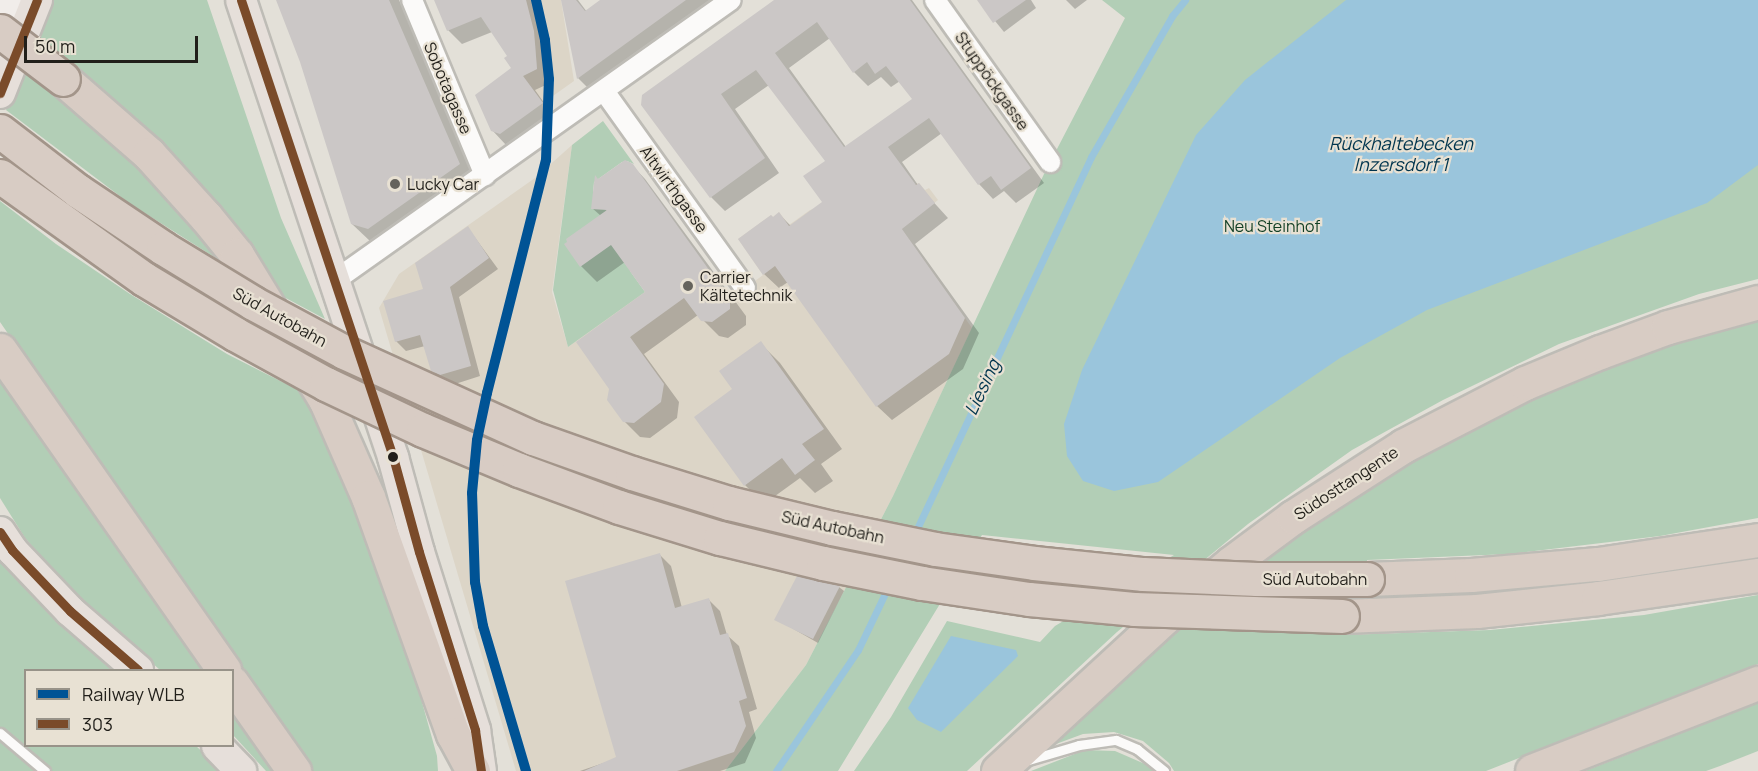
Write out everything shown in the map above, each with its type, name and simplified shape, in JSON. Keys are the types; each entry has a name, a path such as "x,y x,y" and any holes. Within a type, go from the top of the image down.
{"highway":[{"path":"13,30 63,79 149,154 214,227 251,277 325,399 368,497 467,763"},
{"name":"Süd Autobahn","path":"0,131 78,191 163,248 253,303 344,352 533,438 729,503 832,528 934,549 1034,563 1143,574 1257,579 1367,579 1471,575 1598,564 1758,540"},
{"path":"0,176 144,279 235,334 326,384 434,435 619,507 720,538 823,563 922,584 1029,599 1134,609 1240,615 1342,616 1477,611 1598,598 1758,575"},
{"name":"Südosttangente","path":"999,770 1165,617 1232,563 1302,510 1403,446 1524,383 1600,352 1668,327 1758,302"},
{"path":"1,351 223,669"},
{"path":"1532,771 1758,682"},
{"path":"234,686 294,771"}],"main road":[{"path":"4,0 13,30"},
{"path":"0,93 13,30 37,0"},
{"path":"241,0 393,457 419,552 476,730 467,763"},
{"path":"0,532 12,549 69,611 137,669"},
{"path":"218,747 241,771"}],"street":[{"name":"Sobotagasse","path":"412,0 485,175"},
{"path":"334,281 731,0"},
{"name":"Stuppöckgasse","path":"935,0 1050,162"},
{"name":"Altwirthgasse","path":"604,91 745,288"}],"lane":[{"path":"0,733 45,771"},
{"path":"999,770 1079,746 1116,740 1137,749 1164,771"}],"shaded area":[{"path":"526,0 561,0 574,81 543,103 523,76 537,69 535,42"},
{"path":"572,145 552,292 568,347 697,254 731,299 763,275 738,239 771,215 773,217 779,212 789,225 810,210 919,183 925,190 929,188 938,200 902,229 972,328 893,496 806,665 725,771 516,771 379,308 399,274 535,178"}],"green space":[{"path":"52,0 207,0 281,218 325,319 282,296 265,265 216,202 174,157 36,34"},
{"name":"Neu Steinhof","path":"1102,0 1758,0 1758,279 1699,294 1559,344 1443,400 1352,450 1248,524 1117,632 967,771 854,771 891,717 947,621 1040,642 1055,626 1174,555 982,535 838,771 725,771 806,665 893,496 1044,174 1125,18"},
{"path":"23,70 128,155 233,269 129,203 6,110"},
{"path":"603,121 634,164 627,161 622,162 594,182 593,192 641,260 630,271 645,292 568,347 553,290 572,145"},
{"path":"0,201 56,244 130,294 227,354 310,396 353,494 408,652 437,756 438,771 309,771 0,322"},
{"path":"1758,318 1758,518 1660,536 1509,554 1367,560 1367,597 1342,598 1343,635 1490,630 1644,615 1758,595 1758,664 1486,771 1174,771 1169,763 1143,741 1114,732 1083,734 1056,744 1054,741 1256,563 1334,506 1416,456 1493,415 1573,379 1659,347"},
{"path":"0,381 207,669 159,669 72,591 25,538 0,498"},
{"path":"0,555 62,626 112,669 24,669 24,747 197,747 223,771 0,771"},
{"path":"1758,703 1758,751 1720,766 1706,771 1585,771"},
{"path":"234,708 280,771 266,771 234,736"},
{"path":"1085,750 1115,751 1145,764 1153,771 1031,771"}],"water":[{"name":"Rückhaltebecken Inzersdorf 1","path":"1346,0 1758,0 1758,165 1707,203 1427,310 1340,358 1158,482 1114,491 1083,481 1067,456 1064,424 1082,370 1196,135 1245,80"},
{"path":"951,636 1016,650 1018,656 941,732 917,720 908,708"}],"building":[{"path":"276,0 389,0 460,164 368,229 351,224 300,62"},
{"path":"434,0 526,0 534,31 537,69 523,76 543,103 500,134 491,131 475,95 511,68 504,58 507,56 481,17 447,31"},
{"path":"561,0 576,0 585,11 600,0 686,0 577,79"},
{"path":"774,0 910,0 1031,168 1001,190 991,176 978,185 929,118 888,147 916,185 919,183 935,203 902,229 965,318 949,354 876,407 775,266 763,275 738,239 771,215 773,217 779,212 789,226 822,202 803,176 825,161 756,70 721,94 765,158 710,198 641,105 642,95","holes":["817,22 853,73 867,62 875,74 886,66 912,99 844,147 775,53"]},
{"path":"977,0 1026,0 993,23"},
{"path":"625,160 633,164 730,299 730,309 712,322 701,321 684,298 630,337 664,384 661,402 634,423 623,422 607,400 609,389 576,342 645,292 611,245 580,267 564,244 567,242 566,239 607,210 591,209 595,175 598,179"},
{"path":"468,226 489,258 450,287 471,366 440,375 431,371 420,335 395,342 383,301 423,289 415,263"},
{"path":"761,341 824,429 802,444 815,460 795,475 782,458 744,486 694,417 732,389 719,371"},
{"path":"660,553 675,608 709,598 720,635 728,633 747,698 739,701 746,726 734,752 677,771 584,771 616,757 565,581"},
{"path":"797,576 840,586 813,639 774,620"}],"waterway":[{"name":"Liesing","path":"914,535 1091,157 1172,16 1185,0"},
{"name":"Liesing","path":"776,771 858,650 889,585"}],"rail line":[{"name":"WLB","path":"526,771 483,626 475,582 472,493 477,440 487,393 546,160 549,79 545,40 536,0"}],"transit line":[{"name":"303","path":"0,93 37,0"},
{"name":"303","path":"241,0 393,457 419,552 475,730 481,771"},
{"name":"303","path":"0,532 12,550 70,611 137,669"}],"place":[{"name":"Lucky Car","path":"395,184"},
{"name":"Carrier Kältetechnik","path":"688,286"}]}
